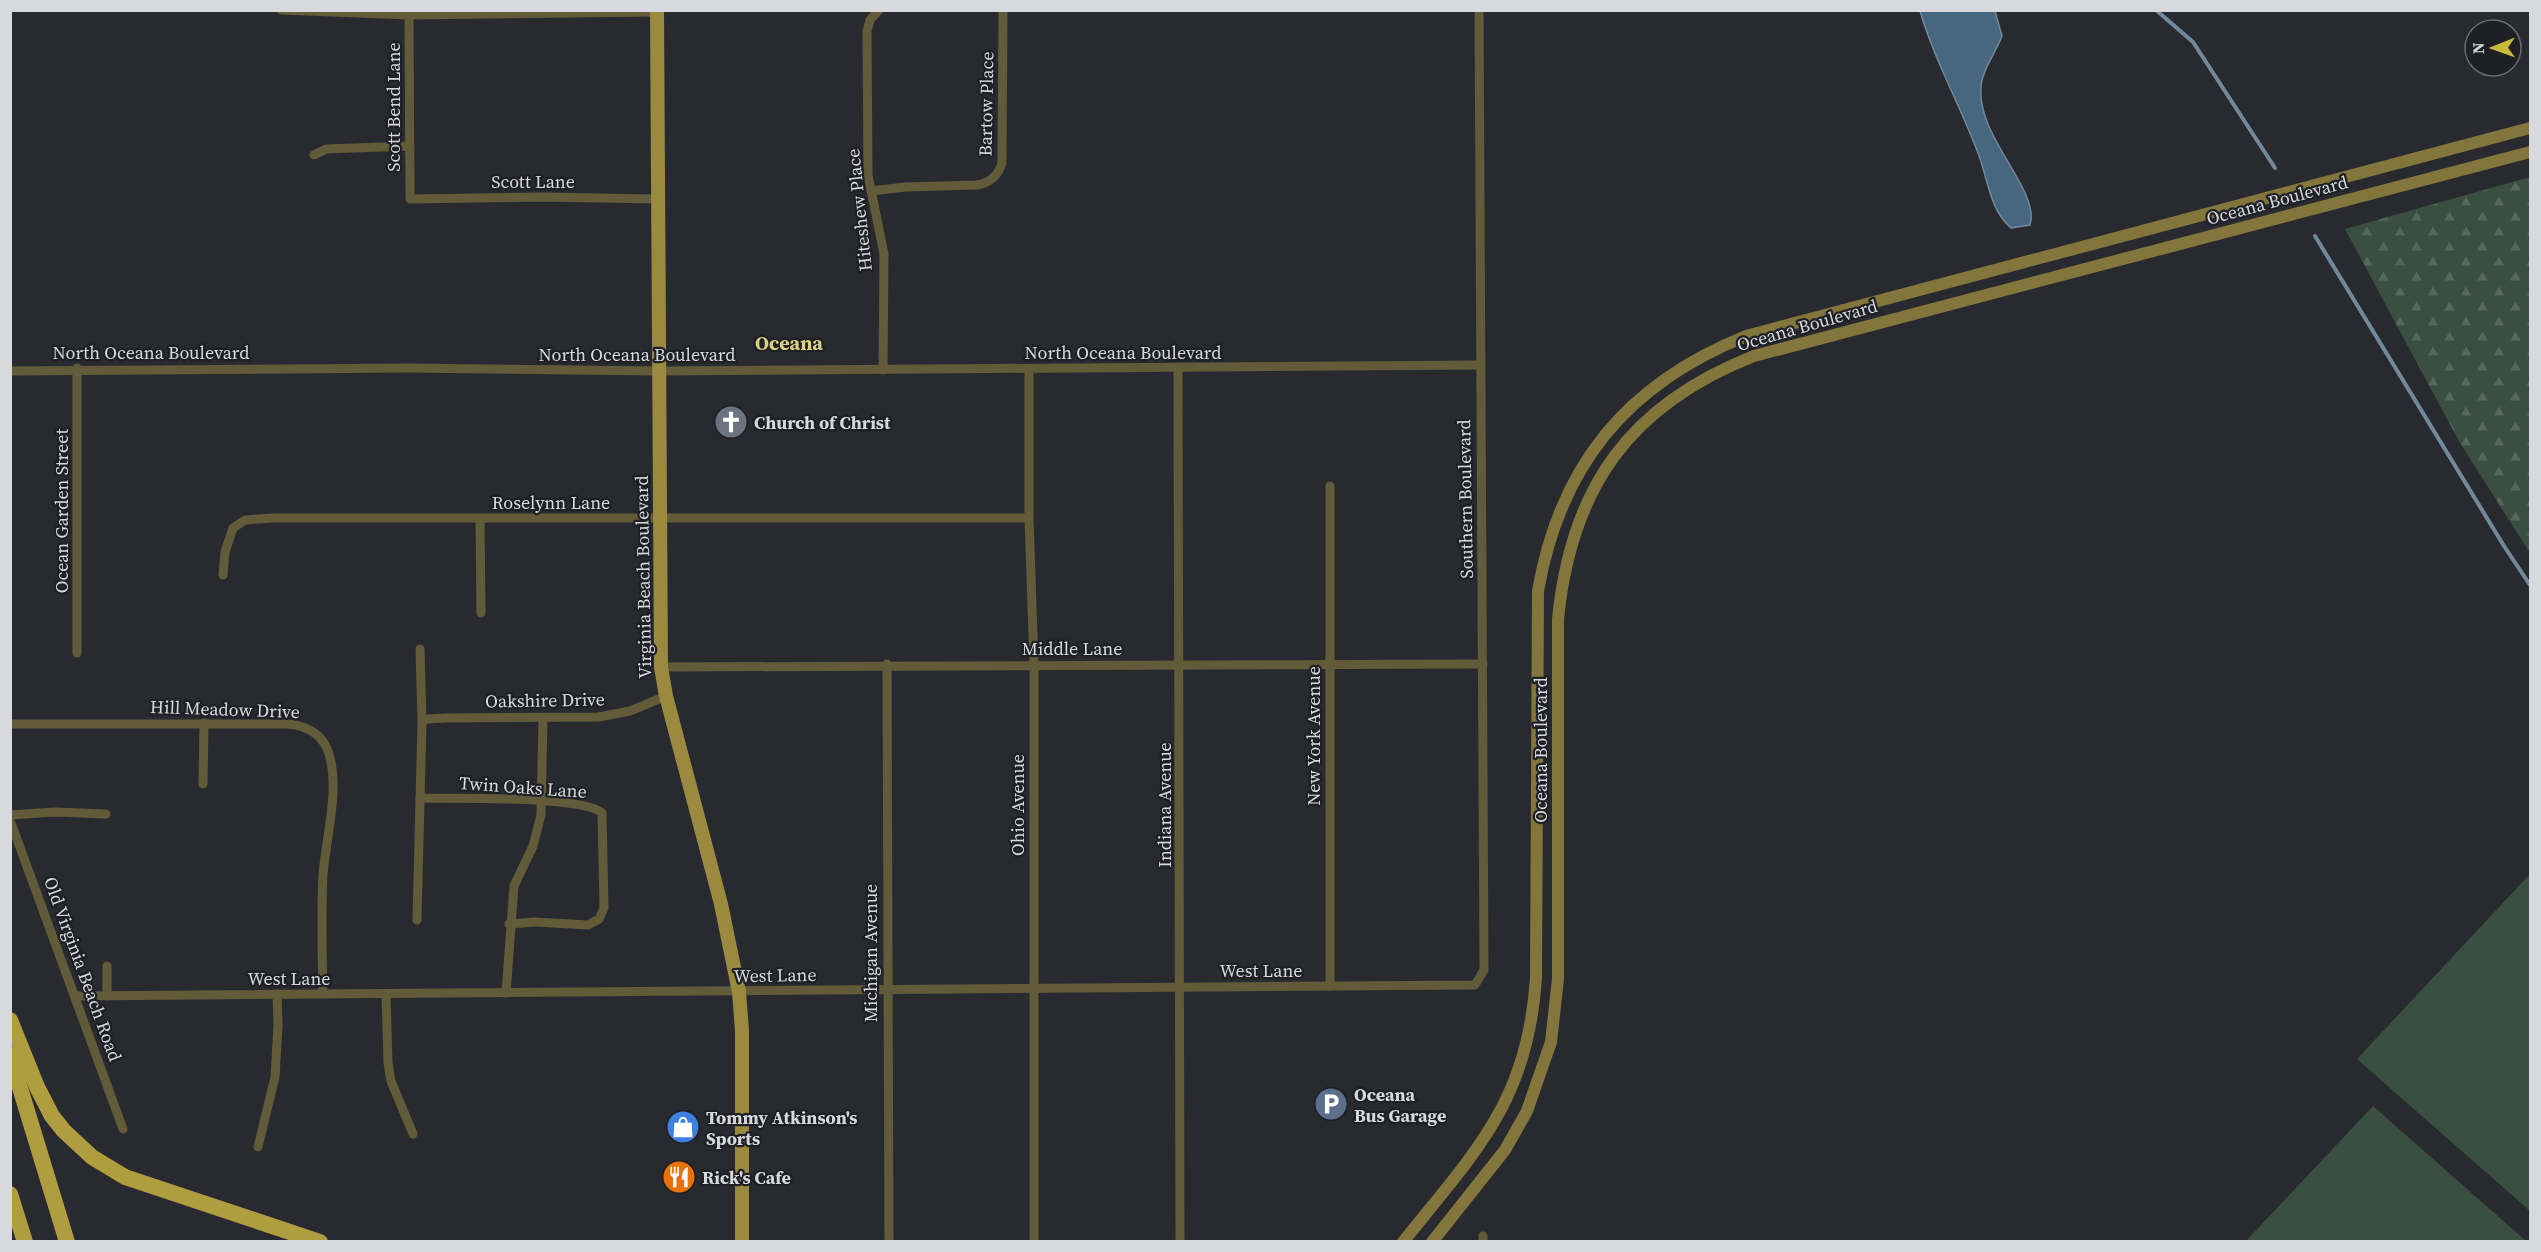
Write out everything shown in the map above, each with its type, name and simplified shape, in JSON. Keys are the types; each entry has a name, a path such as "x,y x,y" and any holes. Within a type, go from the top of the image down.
{"highway":[{"path":"10,1020 37,1088 52,1116 64,1131 92,1157 125,1177 320,1242"},
{"path":"10,1055 67,1242"},
{"path":"10,1194 26,1242"}],"main road":[{"name":"Virginia Beach Boulevard","path":"657,11 661,667 666,696 721,904 739,992 742,1041 742,1242"},
{"name":"Oceana Boulevard","path":"1403,1242 1485,1139 1505,1107 1521,1069 1534,1009 1536,978 1538,591 1551,534 1564,500 1596,444 1622,415 1657,383 1700,356 1746,336 2530,128"},
{"name":"Oceana Boulevard","path":"1432,1242 1510,1140 1527,1111 1551,1042 1558,979 1558,631 1562,581 1571,539 1586,504 1617,453 1636,430 1683,391 1727,367 1754,356 2530,152"},
{"path":"1982,273 1986,295"},
{"path":"1622,415 1636,430"}],"street":[{"path":"281,10 409,15 657,11"},
{"name":"Hiteshew Place","path":"879,10 870,20 867,31 868,167 884,254 883,370"},
{"name":"Bartow Place","path":"871,191 905,187 985,184 997,175 1002,163 1003,10"},
{"name":"Southern Boulevard","path":"1475,986 1484,970 1479,10"},
{"name":"Scott Bend Lane","path":"409,15 410,200"},
{"path":"314,155 326,149 410,146"},
{"name":"Scott Lane","path":"410,200 543,197 657,199"},
{"name":"North Oceana Boulevard","path":"10,371 77,368 658,371 1480,365"},
{"name":"Ocean Garden Street","path":"77,368 77,653"},
{"name":"Indiana Avenue","path":"1178,368 1180,1242"},
{"name":"Ohio Avenue","path":"1029,369 1029,518 1034,665 1034,1242"},
{"name":"New York Avenue","path":"1330,486 1330,987"},
{"name":"Roselynn Lane","path":"224,575 229,535 233,528 245,520 272,518 1029,518"},
{"path":"480,518 481,614"},
{"path":"417,920 420,727 422,722 420,649"},
{"name":"Middle Lane","path":"661,667 887,664 1483,664"},
{"name":"Michigan Avenue","path":"887,664 889,1242"},
{"name":"Oakshire Drive","path":"422,722 427,719 446,718 618,715 666,696"},
{"path":"506,993 509,924 514,886 538,831 542,801 543,718"},
{"path":"203,784 204,723"},
{"name":"Hill Meadow Drive","path":"10,724 300,725 318,735 329,753 332,780 323,873 323,994"},
{"name":"Twin Oaks Lane","path":"420,798 542,801 594,807 602,813 603,913 600,919 588,925 535,922 509,924"},
{"path":"10,815 54,812 106,814"},
{"name":"Old Virginia Beach Road","path":"10,820 123,1130"},
{"path":"107,966 107,996"},
{"name":"West Lane","path":"76,996 1475,986"},
{"path":"258,1148 275,1077 277,994"},
{"path":"386,994 388,1063 391,1081 413,1134"}],"green space":[{"path":"2530,177 2530,553 2460,443 2345,229"},
{"path":"2530,874 2530,1211 2357,1059"},
{"path":"2373,1106 2526,1241 2246,1241"}],"water":[{"path":"1920,11 1995,11 2002,36 1982,81 1982,106 1997,143 2026,196 2031,211 2030,225 2011,228 1998,212 1978,153 1932,47"}],"waterway":[{"path":"2156,10 2193,42 2275,168"},
{"path":"2315,236 2530,585"}],"place":[{"name":"Church of Christ","path":"731,422"},
{"name":"Oceana Bus Garage","path":"1331,1104"},
{"name":"Tommy Atkinson's Sports","path":"683,1127"},
{"name":"Rick's Cafe","path":"679,1177"}],"district":[{"name":"Oceana","path":"789,343"}]}
